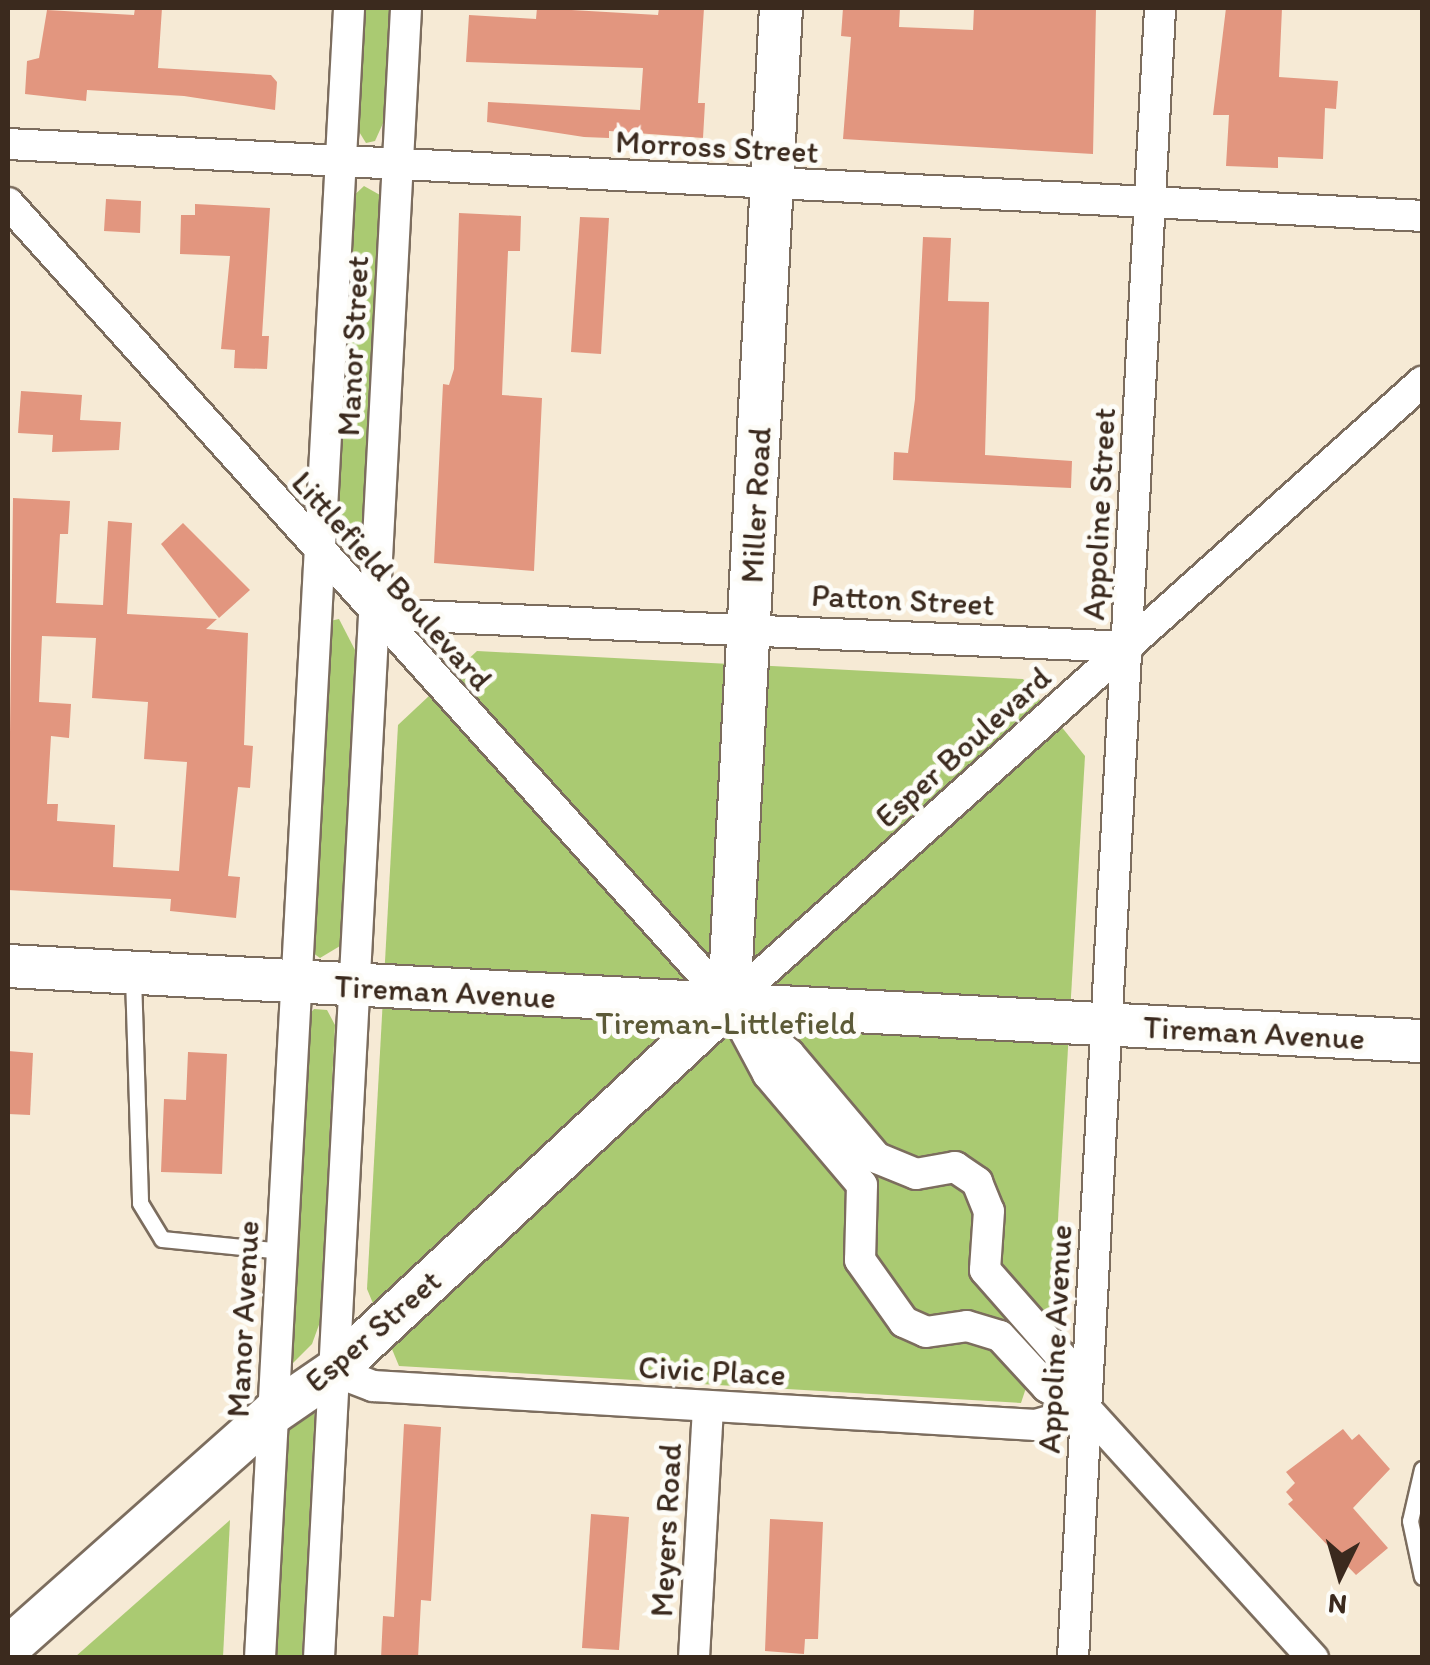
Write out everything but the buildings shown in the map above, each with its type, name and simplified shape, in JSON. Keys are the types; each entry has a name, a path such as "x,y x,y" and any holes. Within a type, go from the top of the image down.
{"street":[{"name":"Manor Street","path":"296,983 349,8"},
{"name":"Manor Street","path":"355,987 406,8"},
{"name":"Miller Road","path":"729,1003 781,8"},
{"name":"Appoline Street","path":"1106,1025 1160,8"},
{"name":"Morross Street","path":"8,144 771,186 1422,216"},
{"name":"Littlefield Boulevard","path":"8,202 319,552 729,1003"},
{"name":"Esper Boulevard","path":"729,1003 1422,382"},
{"name":"Patton Street","path":"375,614 750,626 1128,646"},
{"name":"Tireman Avenue","path":"8,966 1422,1042"},
{"name":"Manor Avenue","path":"260,1658 296,983"},
{"path":"319,1658 355,987"},
{"path":"729,1003 789,1054 885,1165 916,1174 955,1167 976,1182 989,1211 985,1270 1065,1361 1086,1410"},
{"path":"729,1003 768,1074 862,1186 860,1260 904,1322 926,1332 987,1328 1047,1386 1086,1410 1313,1658"},
{"name":"Esper Street","path":"8,1648 273,1413 334,1371 729,1003"},
{"name":"Appoline Avenue","path":"1073,1658 1106,1025"},
{"name":"Civic Place","path":"334,1371 374,1386 1036,1425 1086,1410"},
{"name":"Meyers Road","path":"694,1658 708,1406"}],"lane":[{"path":"133,973 140,1204 162,1238 282,1251"},
{"path":"1422,1469 1410,1521 1422,1577"}],"green space":[{"path":"360,8 391,8 384,121 375,141 366,143 353,122"},
{"path":"364,186 380,195 381,212 364,522 360,544 349,548 335,525 349,200"},
{"path":"339,619 355,650 340,946 320,958 313,953 330,621"},
{"name":"Tireman-Littlefield","path":"477,651 1023,679 1085,756 1053,1306 1021,1403 399,1366 367,1289 398,725"},
{"path":"314,1009 327,1010 335,1025 320,1322 312,1344 291,1365 306,1018"},
{"path":"315,1409 302,1657 272,1658 284,1438 290,1426"},
{"path":"230,1520 223,1657 75,1657"}]}
